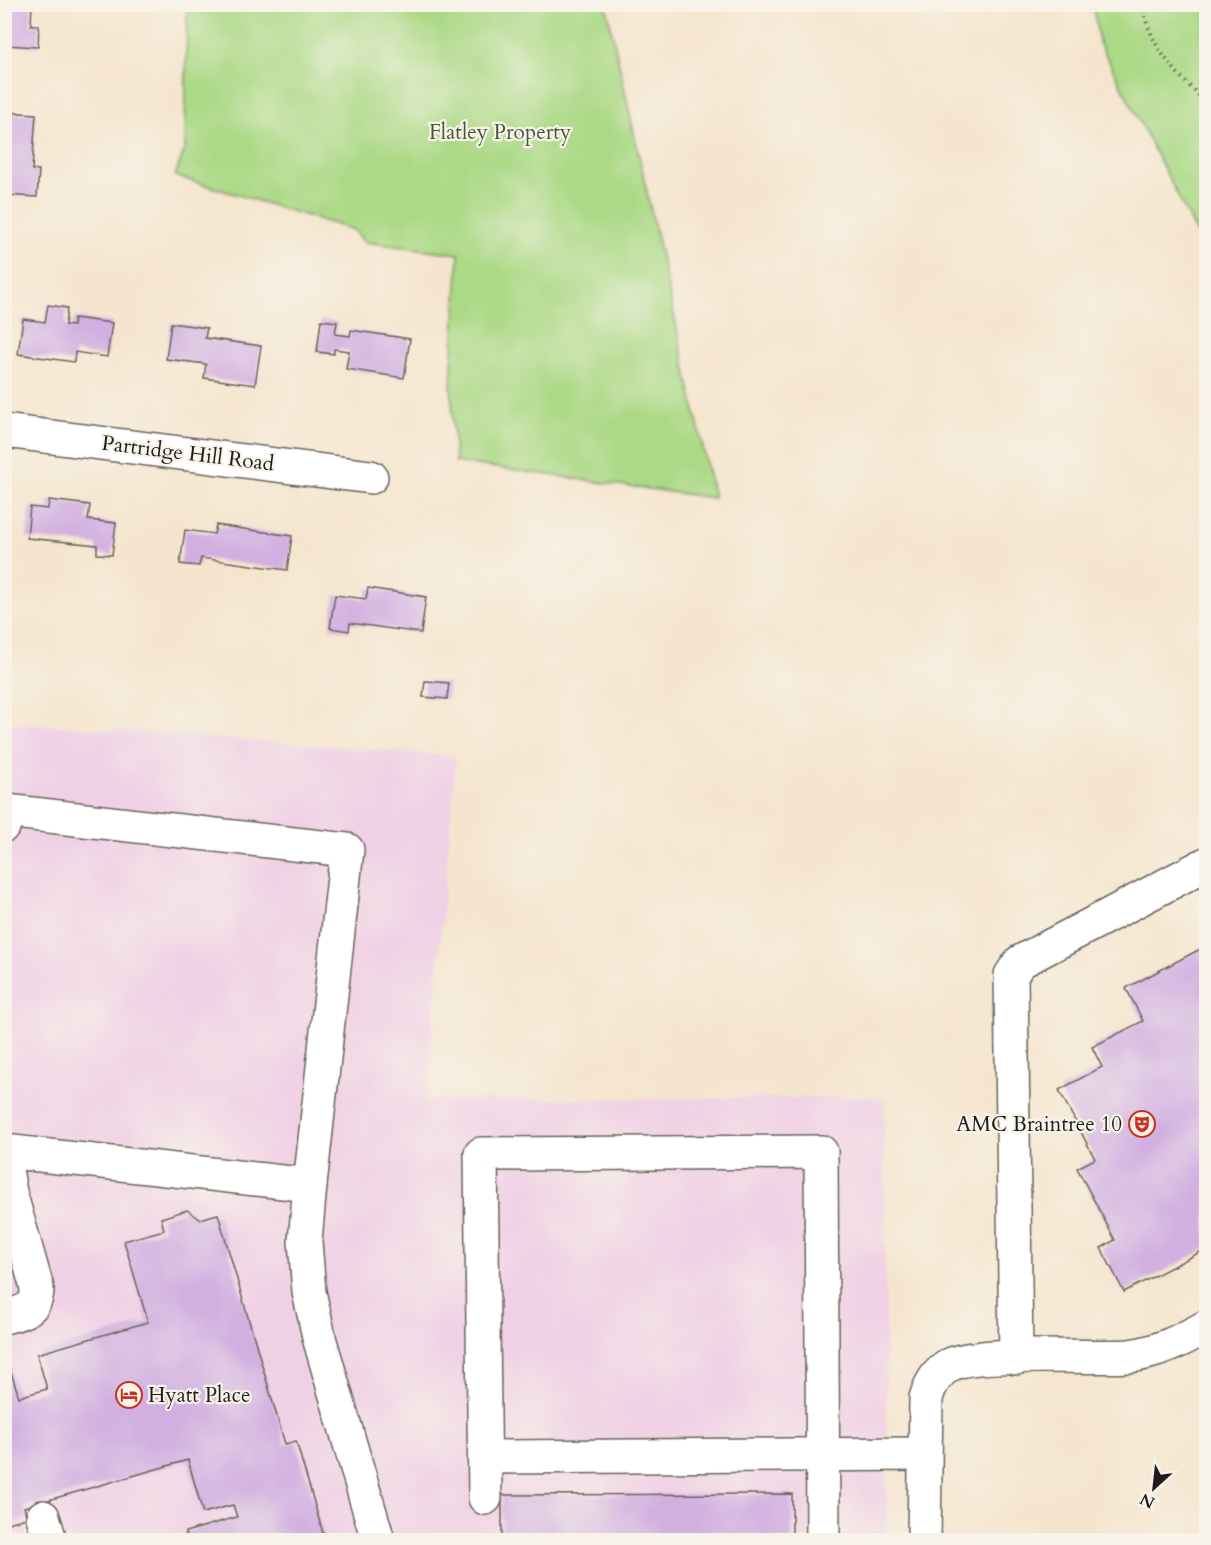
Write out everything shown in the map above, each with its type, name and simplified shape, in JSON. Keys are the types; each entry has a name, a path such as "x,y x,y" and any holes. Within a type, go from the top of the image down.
{"street":[{"name":"Partridge Hill Road","path":"4,431 371,477"},
{"path":"4,825 6,811 347,850 305,1241 309,1292 320,1341 378,1540"},
{"path":"1016,1358 1011,975 1020,962 1206,864"},
{"path":"4,1151 310,1185"},
{"path":"484,1498 481,1154 821,1152 823,1540"},
{"path":"4,1159 10,1192 37,1288 35,1303 30,1308 4,1317"},
{"path":"924,1540 923,1454 926,1398 929,1387 951,1363 970,1359 1115,1357 1144,1353 1171,1345 1206,1327"},
{"path":"484,1457 923,1454"}],"path":[{"path":"1143,4 1148,28 1163,56 1206,103"}],"shaded area":[{"path":"4,722 456,756 427,1100 884,1097 887,1540 5,1540"}],"green space":[{"name":"Flatley Property","path":"187,5 606,5 714,498 455,462 451,383 459,254 364,242 354,230 175,176 185,148"},
{"path":"1093,5 1206,5 1206,251 1099,42"}],"building":[{"path":"4,4 32,4 31,25 39,25 38,47 5,45"},
{"path":"4,112 36,114 32,170 39,170 37,197 4,195"},
{"path":"48,305 67,308 65,325 73,326 74,318 112,323 107,357 75,352 74,362 18,354 23,319 45,322"},
{"path":"321,320 337,322 335,334 350,336 351,330 410,339 404,378 346,369 349,351 334,349 334,354 317,352"},
{"path":"171,323 207,328 205,338 261,346 255,385 204,378 206,364 166,359"},
{"path":"49,500 90,505 88,520 116,523 112,555 97,554 97,545 27,538 30,507 48,509"},
{"path":"216,525 292,536 287,570 201,558 199,566 180,564 185,530 214,534"},
{"path":"368,588 426,597 421,633 350,623 349,631 330,628 335,595 366,599"},
{"path":"425,681 449,683 447,699 423,697"},
{"name":"AMC Braintree 10","path":"1206,946 1206,1249 1124,1292 1101,1248 1115,1240 1077,1168 1095,1159 1059,1090 1102,1067 1092,1047 1143,1021 1126,988"},
{"path":"187,1210 200,1219 218,1214 285,1444 296,1441 325,1540 187,1540 185,1532 237,1517 233,1505 203,1513 188,1460 24,1507 27,1518 4,1524 4,1351 19,1397 47,1389 37,1354 148,1322 124,1241 164,1230 161,1218"},
{"path":"792,1494 792,1540 502,1540 502,1495"}],"place":[{"name":"AMC Braintree 10","path":"1142,1124"},
{"name":"Hyatt Place","path":"129,1395"}]}
